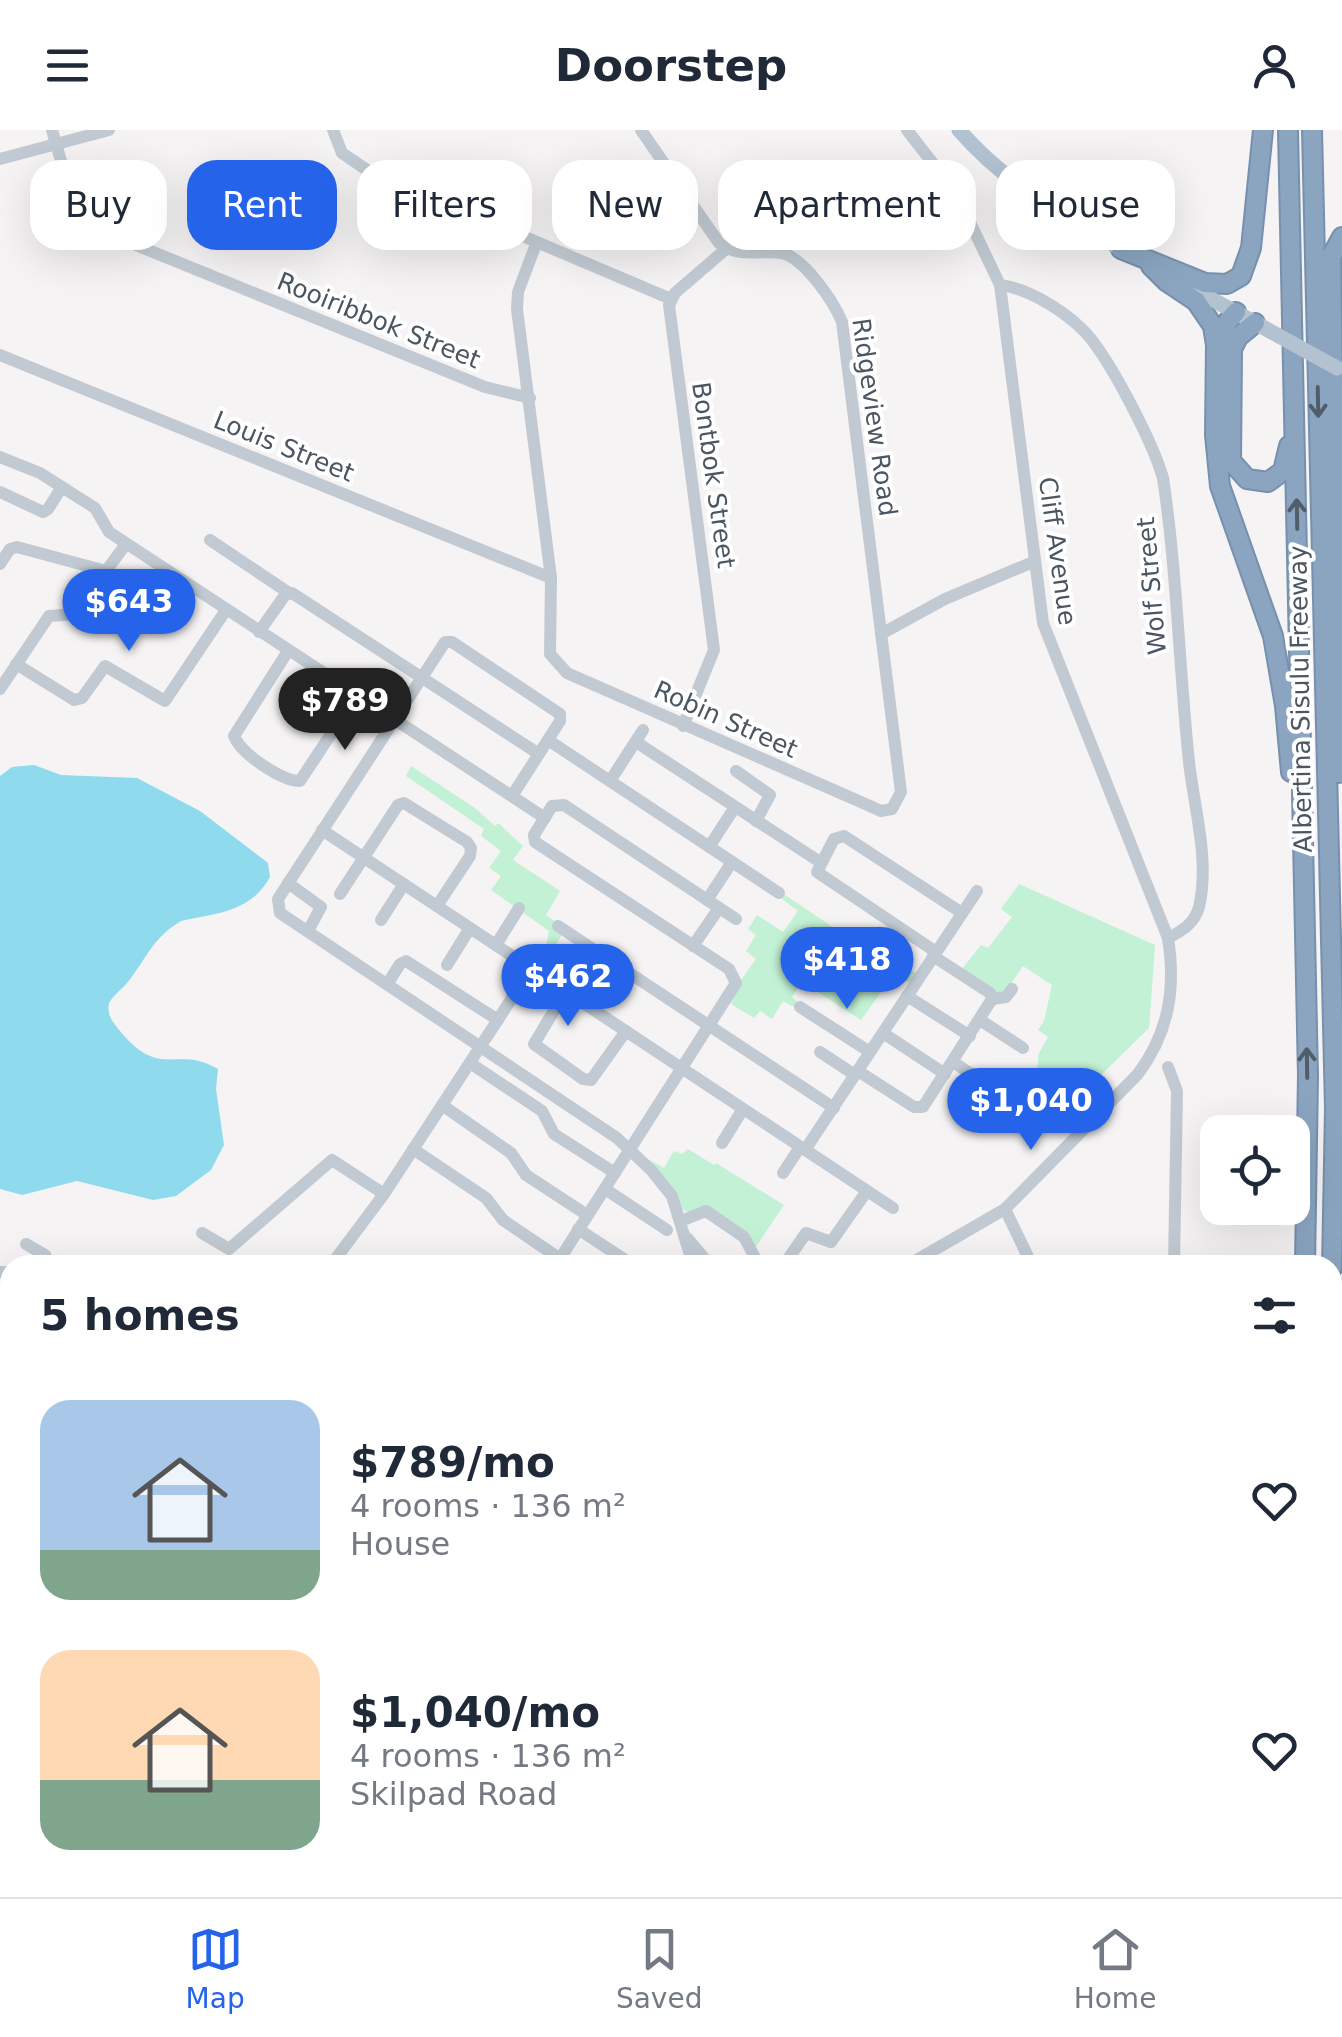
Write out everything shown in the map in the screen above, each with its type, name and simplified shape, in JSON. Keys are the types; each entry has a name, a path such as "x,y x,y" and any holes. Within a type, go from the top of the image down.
{"highway":[{"path":"1124,250 1206,283 1227,284 1241,276 1251,248 1264,130"},
{"path":"1258,324 1238,337 1232,350 1229,453 1240,474 1260,484 1274,480 1283,471 1289,442 1285,130"},
{"name":"Albertina Sisulu Freeway","path":"1285,130 1308,1076 1305,1255"},
{"name":"Albertina Sisulu Freeway","path":"1312,130 1335,1109 1332,1255"},
{"path":"1335,1109 1340,1069 1337,452 1332,257 1342,237"},
{"path":"1151,266 1207,313 1216,344 1215,435 1220,486 1273,636 1285,706 1304,891"},
{"path":"1216,344 1236,312"},
{"path":"1339,881 1342,859"}],"main road":[{"path":"959,130 996,166"},
{"path":"1123,250 1339,370"}],"street":[{"name":"Rooiribbok Street","path":"52,130 75,210 82,221 94,228 485,387 530,398"},
{"path":"0,160 110,130"},
{"path":"333,130 342,153 356,164 670,299 725,250"},
{"path":"642,130 718,238"},
{"name":"Cliff Avenue","path":"907,130 956,193 1000,285 1032,562 1047,638 1168,938 1171,994 1159,1041 1138,1074 1005,1209"},
{"path":"536,244 518,292 517,309 551,578"},
{"name":"Ridgeview Road","path":"737,250 782,254 797,260 836,308 842,322 901,792 892,810"},
{"name":"Wolf Street","path":"1000,285 1018,289 1082,329 1125,399 1163,478 1198,823 1201,888 1192,922 1168,938"},
{"name":"Bontbok Street","path":"670,299 714,650 684,726"},
{"name":"Louis Street","path":"0,354 551,578"},
{"path":"0,457 40,473 96,508 106,530 126,544 544,818"},
{"path":"0,492 43,512 62,487"},
{"path":"210,540 539,754"},
{"path":"0,564 17,547 106,571 126,544"},
{"path":"881,634 945,600 1032,562"},
{"path":"0,689 49,616 133,610 164,569"},
{"name":"Robin Street","path":"551,578 550,654 567,673 881,811 892,810"},
{"path":"260,632 289,593"},
{"path":"16,664 74,700 82,698 105,666 165,702 226,610"},
{"path":"512,796 560,722 560,714 452,642 442,644 278,899 278,910 630,1150 672,1196 691,1255"},
{"path":"288,651 234,736 244,750 289,780 300,782 356,696"},
{"path":"610,782 640,736 736,807 820,862"},
{"path":"548,740 779,893"},
{"path":"736,771 770,796 756,821"},
{"path":"340,894 398,805 404,803 468,842 471,848 470,856 436,906"},
{"path":"562,1255 735,989 736,978 535,842 534,835 556,804 564,804 736,919"},
{"path":"709,846 736,807"},
{"path":"322,830 893,1208"},
{"path":"820,1052 918,1108 923,1107 992,999 990,993 820,876 820,862 834,839 844,836 962,913"},
{"path":"693,946 732,862"},
{"path":"288,883 321,907 308,931"},
{"path":"381,920 404,884"},
{"path":"783,1173 834,1108 976,891"},
{"path":"496,945 519,908"},
{"path":"558,926 834,1108"},
{"path":"447,964 470,928"},
{"path":"590,949 534,1044 583,1079 594,1078 626,1031"},
{"path":"388,982 406,961 498,1020"},
{"path":"338,1255 384,1194 532,969"},
{"path":"992,999 1006,997 1012,990"},
{"path":"907,996 970,1036"},
{"path":"800,1007 870,1052"},
{"path":"980,1020 1023,1048"},
{"path":"882,1033 1003,1094"},
{"path":"470,1063 542,1111 554,1134 615,1173"},
{"path":"1168,1067 1177,1091 1174,1255"},
{"path":"442,1105 512,1152 526,1175 587,1216"},
{"path":"722,1142 744,1109"},
{"path":"413,1148 486,1198 503,1220 550,1255"},
{"path":"202,1233 230,1250 332,1160 384,1194"},
{"path":"604,1189 667,1230"},
{"path":"791,1255 806,1233 831,1242 866,1191"},
{"path":"925,1255 1005,1209 1027,1255"},
{"path":"682,1222 706,1211 744,1237 754,1255"},
{"path":"578,1229 618,1255"},
{"path":"686,1236 702,1255"},
{"path":"26,1244 44,1255"}],"green space":[{"path":"411,766 475,808 495,826 498,823 523,846 513,860 560,891 546,915 559,924 561,936 551,952 546,948 549,931 491,890 501,876 489,868 501,851 481,836 484,829 406,776"},
{"path":"1019,884 1155,945 1149,1028 1053,1122 1017,1097 1038,1065 1038,1055 1048,1037 1038,1030 1044,1021 1052,985 1023,966 1005,993 999,994 962,969 981,945 988,948 1012,917 1001,909"},
{"path":"785,895 882,960 887,955 917,974 911,984 894,974 861,1020 802,982 792,997 799,1003 796,1008 783,1001 772,1019 760,1011 754,1018 731,1004 756,959 746,951 756,935 748,929 757,915 783,932 798,911 782,899"},
{"path":"688,1149 784,1205 755,1248 746,1234 683,1210 650,1160 664,1168 674,1151 682,1154"}],"water":[{"path":"34,765 61,775 137,778 200,811 268,863 270,877 253,898 232,910 181,921 172,927 109,1003 109,1015 115,1024 147,1055 204,1062 218,1069 216,1089 224,1145 211,1170 176,1196 153,1200 77,1181 22,1195 0,1189 0,776 12,767"}]}
